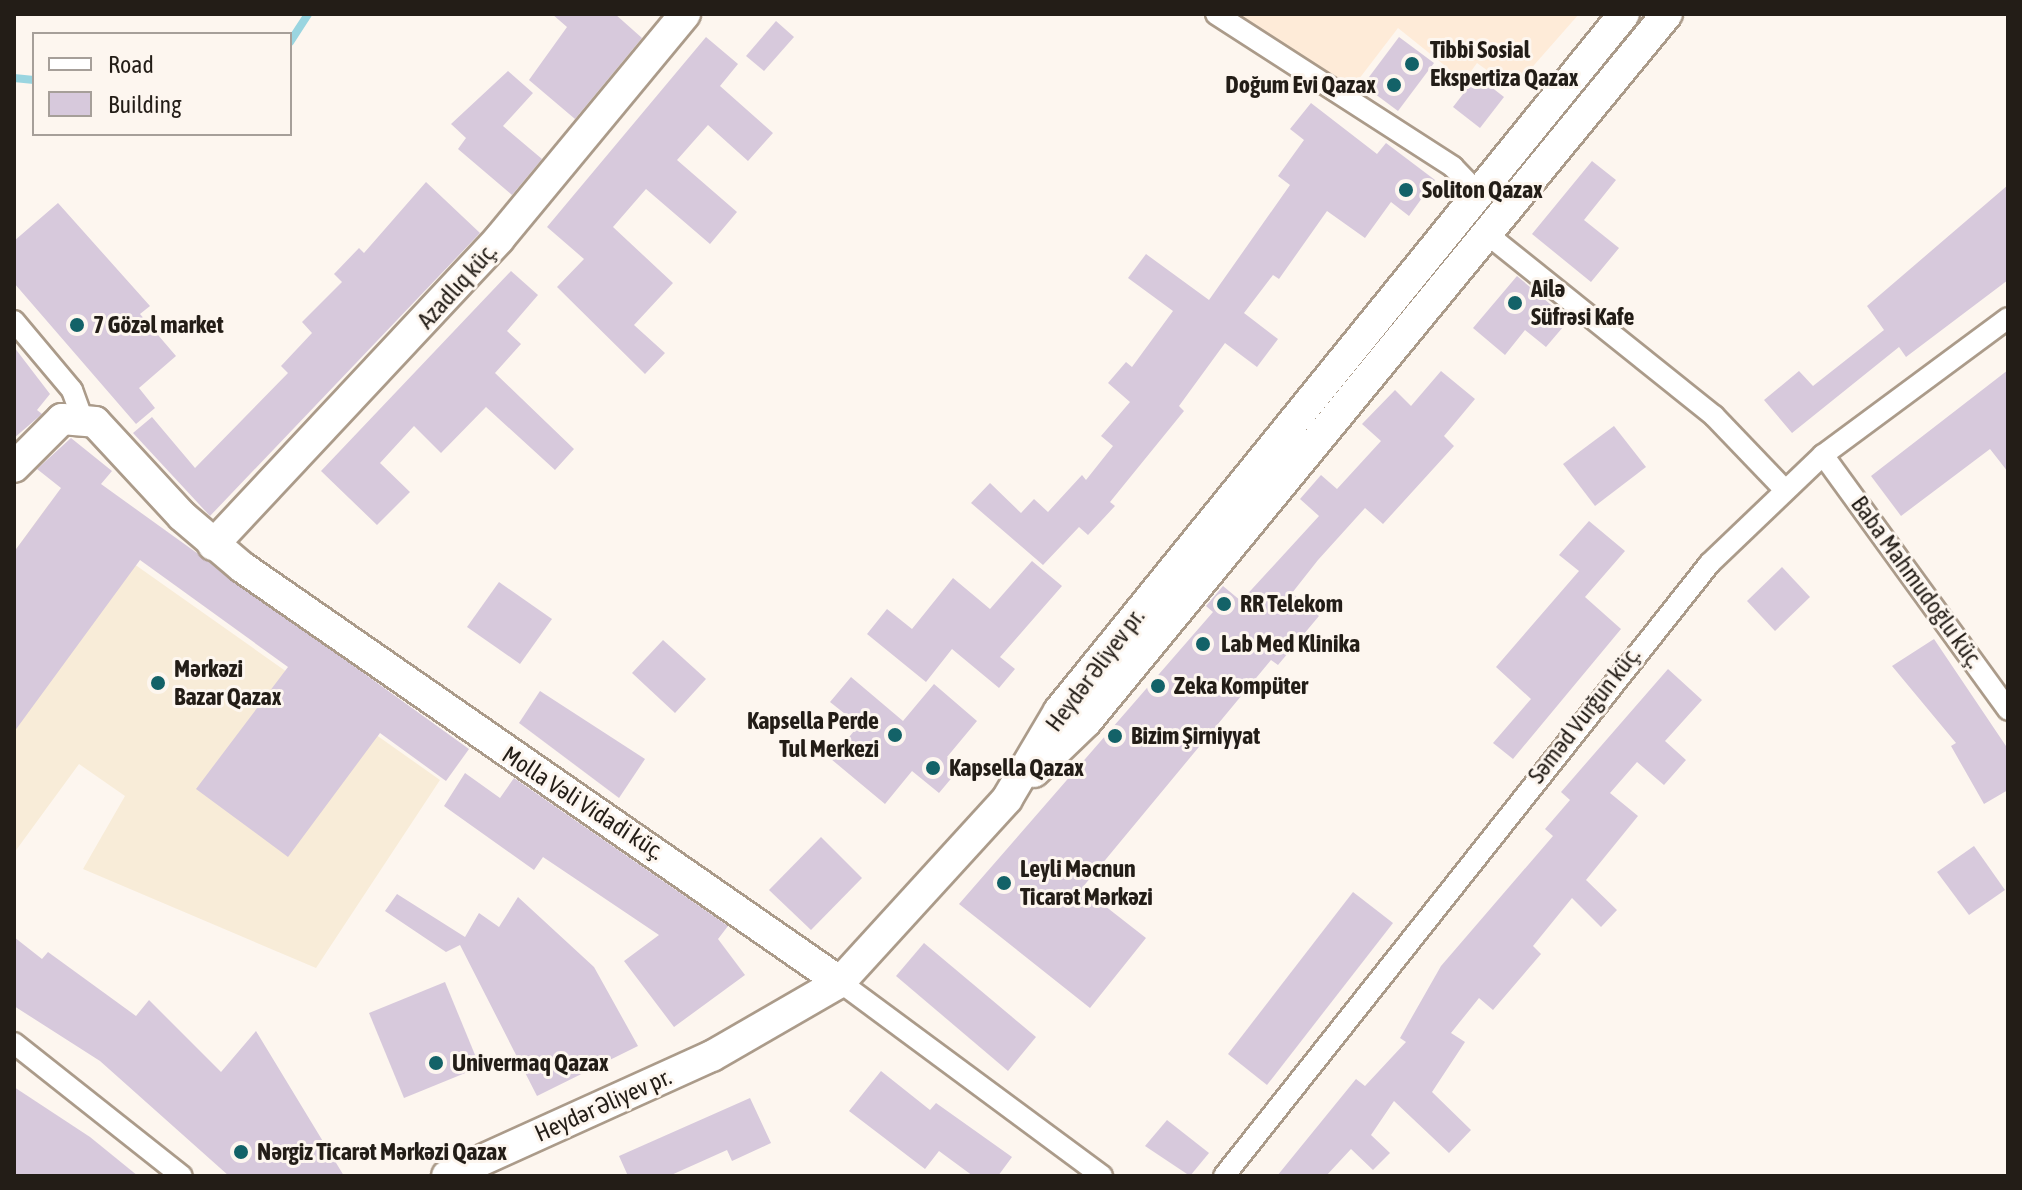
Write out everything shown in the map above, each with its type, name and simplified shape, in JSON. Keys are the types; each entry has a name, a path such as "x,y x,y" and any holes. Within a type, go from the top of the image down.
{"main road":[{"name":"Azadlıq küç.","path":"213,545 499,239 685,14"},
{"name":"Heydər Əliyev pr.","path":"447,1176 712,1056 840,982 1007,799 1059,711 1624,14"},
{"path":"1007,799 1086,722 1667,14"},
{"path":"1478,193 1496,223"},
{"name":"Molla Vəli Vidadi küç.","path":"81,415 107,431 213,545 840,982"},
{"path":"14,467 48,429 81,415"}],"street":[{"path":"1216,14 1453,167 1478,193"},
{"path":"1496,223 1714,416 1784,489"},
{"name":"Səməd Vurğun küç.","path":"1224,1176 1625,662 1784,489 1823,455 2008,318"},
{"path":"14,321 61,374 81,415"},
{"name":"Baba Mahmudoğlu küç.","path":"1823,455 2008,710"},
{"name":"Molla Vəli Vidadi küç.","path":"840,982 1102,1176"},
{"path":"14,1043 182,1176"}],"shaded area":[{"path":"1236,14 1579,14 1513,89 1477,63 1464,81 1398,28 1349,92"},
{"name":"Mərkəzi Bazar Qazax","path":"49,504 440,780 316,968 83,869 125,796 79,764 14,853 14,552"}],"building":[{"path":"552,14 615,14 642,38 575,119 529,80 567,27"},
{"path":"776,21 794,37 764,71 746,56"},
{"path":"706,37 738,64 720,86 773,133 748,161 708,125 677,160 737,212 710,244 646,189 613,227 673,283 634,325 665,353 645,374 557,287 584,259 547,227"},
{"path":"1399,37 1434,63 1398,111 1363,85"},
{"path":"508,71 533,93 503,126 542,159 512,195 458,149 466,138 451,124"},
{"path":"1477,76 1504,97 1480,128 1453,107"},
{"path":"1311,103 1377,154 1386,143 1435,180 1409,216 1391,202 1365,238 1327,211 1279,279 1273,275 1244,313 1278,339 1257,367 1225,343 1179,406 1184,411 1110,502 1115,506 1088,535 1079,527 1043,565 971,503 990,483 1021,513 1034,499 1048,512 1082,475 1086,480 1113,446 1101,436 1130,402 1108,383 1126,362 1132,367 1173,311 1128,278 1146,254 1209,300 1290,185 1278,176 1304,140 1290,129"},
{"path":"1592,161 1616,180 1584,220 1619,248 1591,282 1532,234"},
{"path":"426,182 480,233 210,516 133,433 152,417 195,468 288,373 281,366 312,333 302,322 342,282 334,274 359,248 364,253"},
{"path":"2008,185 2008,280 1906,357 1899,347 1792,433 1764,400 1799,371 1813,386 1884,330 1867,306"},
{"path":"58,203 150,306 140,314 176,356 139,388 155,408 136,424 14,283 14,241"},
{"path":"511,271 538,295 507,331 521,344 495,373 574,449 555,470 486,407 441,453 414,426 380,463 410,492 377,525 321,471"},
{"path":"1517,276 1569,320 1546,347 1525,330 1505,355 1473,328"},
{"path":"14,347 50,394 37,410 42,414 14,438"},
{"path":"2008,370 2008,472 1990,449 1901,516 1871,476"},
{"path":"1441,371 1475,399 1444,436 1454,446 1383,524 1365,508 1318,560 1292,593 1319,616 1278,665 1271,660 1082,888 1146,938 1090,1008 959,904 1213,612 1206,606 1223,586 1241,601 1319,516 1300,499 1321,475 1337,489 1381,441 1362,424 1395,390 1411,406"},
{"path":"1614,426 1646,467 1595,506 1563,464"},
{"path":"71,438 112,471 101,484 469,749 446,781 380,733 288,857 196,789 288,667 140,560 14,732 14,552 61,488 37,469"},
{"path":"1589,521 1625,551 1585,597 1621,629 1513,759 1493,743 1531,699 1496,667 1579,571 1559,555"},
{"path":"1032,561 1062,586 1000,657 1015,669 999,688 952,649 926,682 867,634 887,609 912,629 953,578 990,609"},
{"path":"1782,567 1810,597 1775,631 1747,601"},
{"path":"499,582 552,619 520,664 467,627"},
{"path":"1934,639 2008,749 2008,790 1984,804 1951,746 1956,743 1892,666"},
{"path":"663,640 706,679 675,713 632,673"},
{"path":"1668,669 1702,700 1665,741 1686,760 1664,785 1637,762 1610,793 1638,816 1586,880 1617,910 1601,927 1572,898 1533,946 1541,954 1493,1010 1479,998 1451,1033 1465,1042 1432,1092 1471,1130 1449,1153 1394,1101 1371,1135 1390,1153 1373,1170 1351,1149 1326,1176 1277,1176 1356,1079 1365,1086 1406,1042 1400,1038 1441,966 1553,836 1545,829 1570,800 1561,792"},
{"path":"851,677 903,721 934,684 977,721 947,757 960,768 939,793 912,771 885,804 831,759 859,725 830,702"},
{"path":"540,691 645,759 619,798 519,723"},
{"path":"465,773 500,798 514,778 728,926 718,939 745,975 674,1027 624,961 659,935 543,857 534,870 444,806"},
{"path":"821,837 862,878 811,930 769,890"},
{"path":"1974,846 2005,890 1969,915 1937,872"},
{"path":"1353,892 1393,923 1267,1085 1228,1054"},
{"path":"397,894 465,937 479,913 499,927 518,897 594,967 638,1046 537,1096 460,945 446,952 385,911"},
{"path":"14,937 42,959 48,952 136,1016 149,1000 221,1072 256,1031 344,1176 229,1176 100,1061 14,1006"},
{"path":"924,943 1036,1037 1008,1071 896,976"},
{"path":"445,982 480,1067 404,1098 369,1013"},
{"path":"881,1071 930,1110 936,1103 1012,1157 998,1176 973,1176 939,1151 925,1169 849,1111"},
{"path":"14,1087 90,1137 138,1176 14,1176"},
{"path":"750,1098 771,1143 732,1161 727,1150 669,1176 628,1176 619,1156"},
{"path":"1167,1120 1209,1153 1190,1176 1145,1146"}],"waterway":[{"path":"292,39 308,14"},
{"path":"14,78 32,80"}],"place":[{"name":"Tibbi Sosial Ekspertiza Qazax","path":"1412,64"},
{"name":"Doğum Evi Qazax","path":"1394,85"},
{"name":"Soliton Qazax","path":"1406,190"},
{"name":"Ailə Süfrəsi Kafe","path":"1515,303"},
{"name":"7 Gözəl market","path":"77,325"},
{"name":"RR Telekom","path":"1224,604"},
{"name":"Lab Med Klinika","path":"1203,644"},
{"name":"Mərkəzi Bazar Qazax","path":"158,683"},
{"name":"Zeka Kompüter","path":"1158,686"},
{"name":"Kapsella Perde Tul Merkezi","path":"895,735"},
{"name":"Bizim Şirniyyat","path":"1115,736"},
{"name":"Kapsella Qazax","path":"933,768"},
{"name":"Leyli Məcnun Ticarət Mərkəzi","path":"1004,883"},
{"name":"Univermaq Qazax","path":"436,1063"},
{"name":"Nərgiz Ticarət Mərkəzi Qazax","path":"241,1152"}]}
